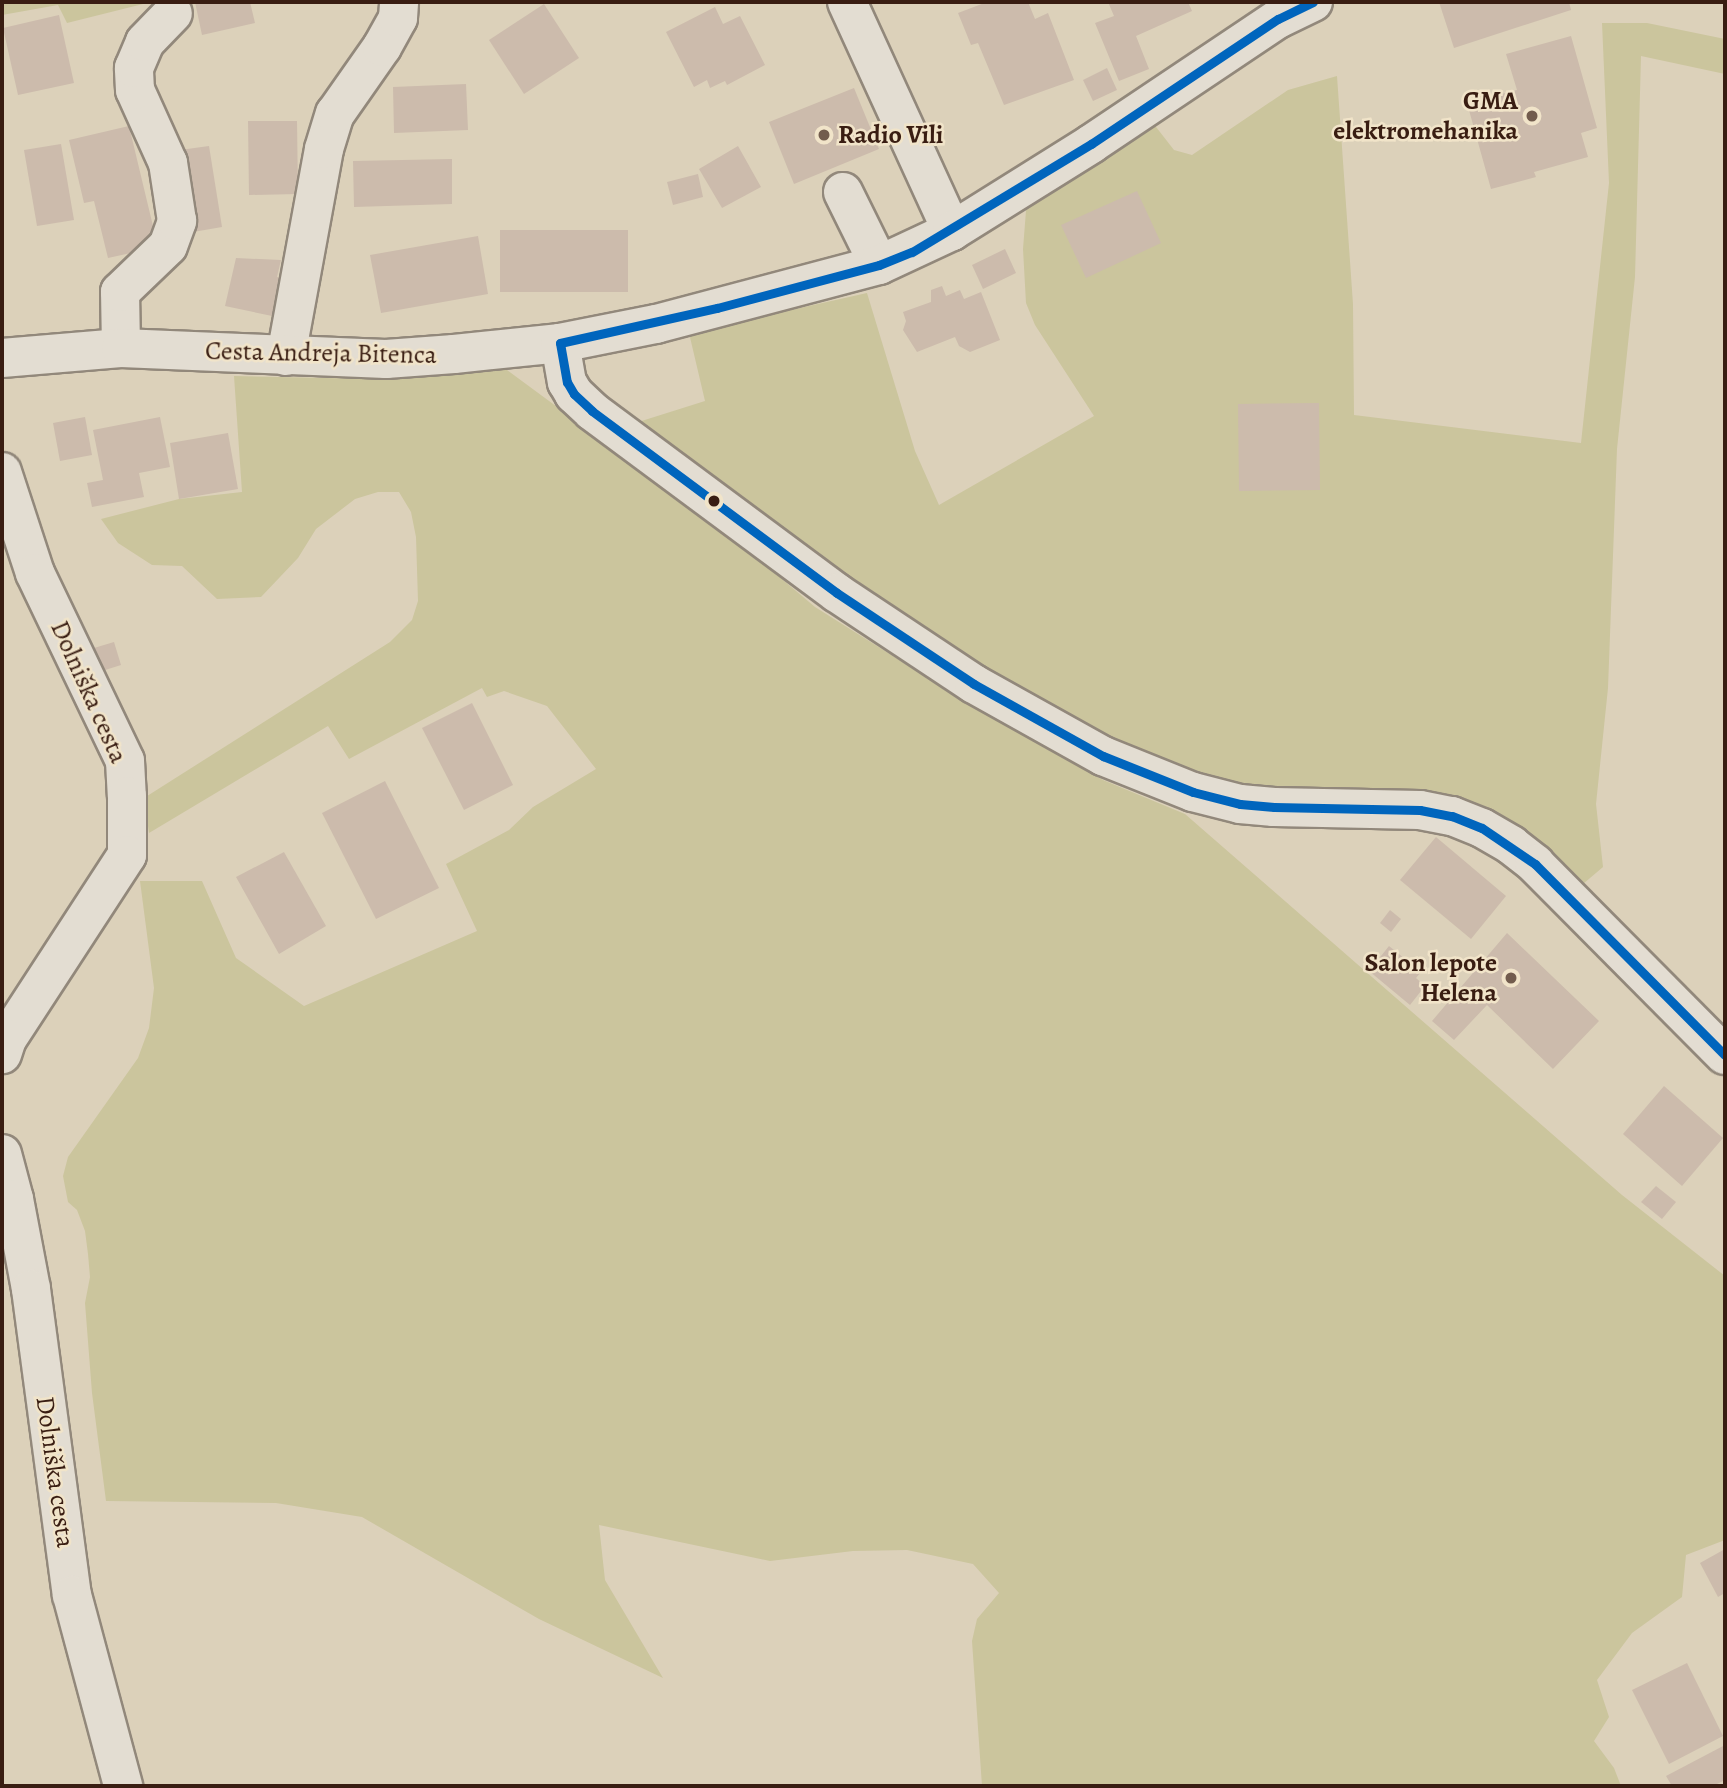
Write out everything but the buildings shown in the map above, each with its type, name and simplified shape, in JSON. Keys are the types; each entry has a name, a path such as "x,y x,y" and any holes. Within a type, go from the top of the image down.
{"street":[{"path":"286,356 324,149 335,114 382,47 398,18 399,2"},
{"path":"847,2 952,231"},
{"name":"Cesta Andreja Bitenca","path":"2,358 121,348 386,359 560,343 656,324 879,265 952,231 1091,144 1278,19 1313,2"},
{"path":"121,348 120,292 168,246 177,221 168,163 135,90 134,68 145,42 173,13"},
{"path":"843,192 879,265"},
{"path":"560,343 567,382 574,394 592,411 858,608 974,684 1103,755 1193,792 1240,804 1274,807 1420,810 1452,816 1482,828 1511,845 1535,864 1725,1055"},
{"name":"Dolniška cesta","path":"2,472 34,573 125,761 127,796 127,855 7,1039 2,1054"},
{"name":"Dolniška cesta","path":"2,1154 14,1199 31,1289 72,1595 123,1786"}],"shaded area":[{"path":"2,2 151,2 67,23 58,5 2,15"},
{"path":"1602,23 1647,23 1725,39 1725,74 1641,56 1635,277 1617,449 1608,688 1596,804 1603,867 1583,884 1528,834 1500,814 1464,801 1351,787 1263,787 1222,780 1135,751 996,677 869,595 632,424 705,401 689,333 867,293 915,451 939,505 1094,416 1035,325 1026,303 1023,249 1027,198 1149,118 1174,150 1192,155 1288,90 1337,76 1353,304 1354,415 1581,443 1609,183"},
{"path":"503,367 720,527 815,607 982,712 1103,780 1185,814 1622,1195 1725,1276 1725,1540 1686,1555 1682,1597 1632,1633 1597,1680 1609,1717 1594,1741 1614,1768 1621,1786 982,1786 972,1641 977,1619 999,1593 973,1564 907,1550 853,1551 770,1561 599,1525 605,1580 663,1678 539,1619 362,1517 276,1503 106,1501 92,1393 85,1303 90,1277 85,1231 77,1210 68,1202 63,1176 68,1157 138,1058 149,1028 154,988 140,881 202,881 236,958 304,1006 477,931 446,864 509,830 533,807 596,769 547,706 504,691 487,697 482,688 349,759 328,726 149,833 144,798 390,642 412,620 418,601 416,537 411,512 399,492 378,492 355,499 316,529 298,558 261,597 217,599 182,566 152,565 118,543 101,519 179,499 242,492 234,376 374,379"}],"transit line":[{"path":"560,343 717,308 879,265 912,252 1091,144 1278,19 1313,2"},
{"path":"560,343 567,382 574,394 592,411 837,593 974,684 1103,756 1193,792 1240,804 1274,807 1420,810 1452,816 1482,828 1535,864 1725,1055"}],"place":[{"name":"GMA elektromehanika","path":"1532,116"},
{"name":"Radio Vili","path":"824,135"},
{"name":"Salon lepote Helena","path":"1511,978"}]}
